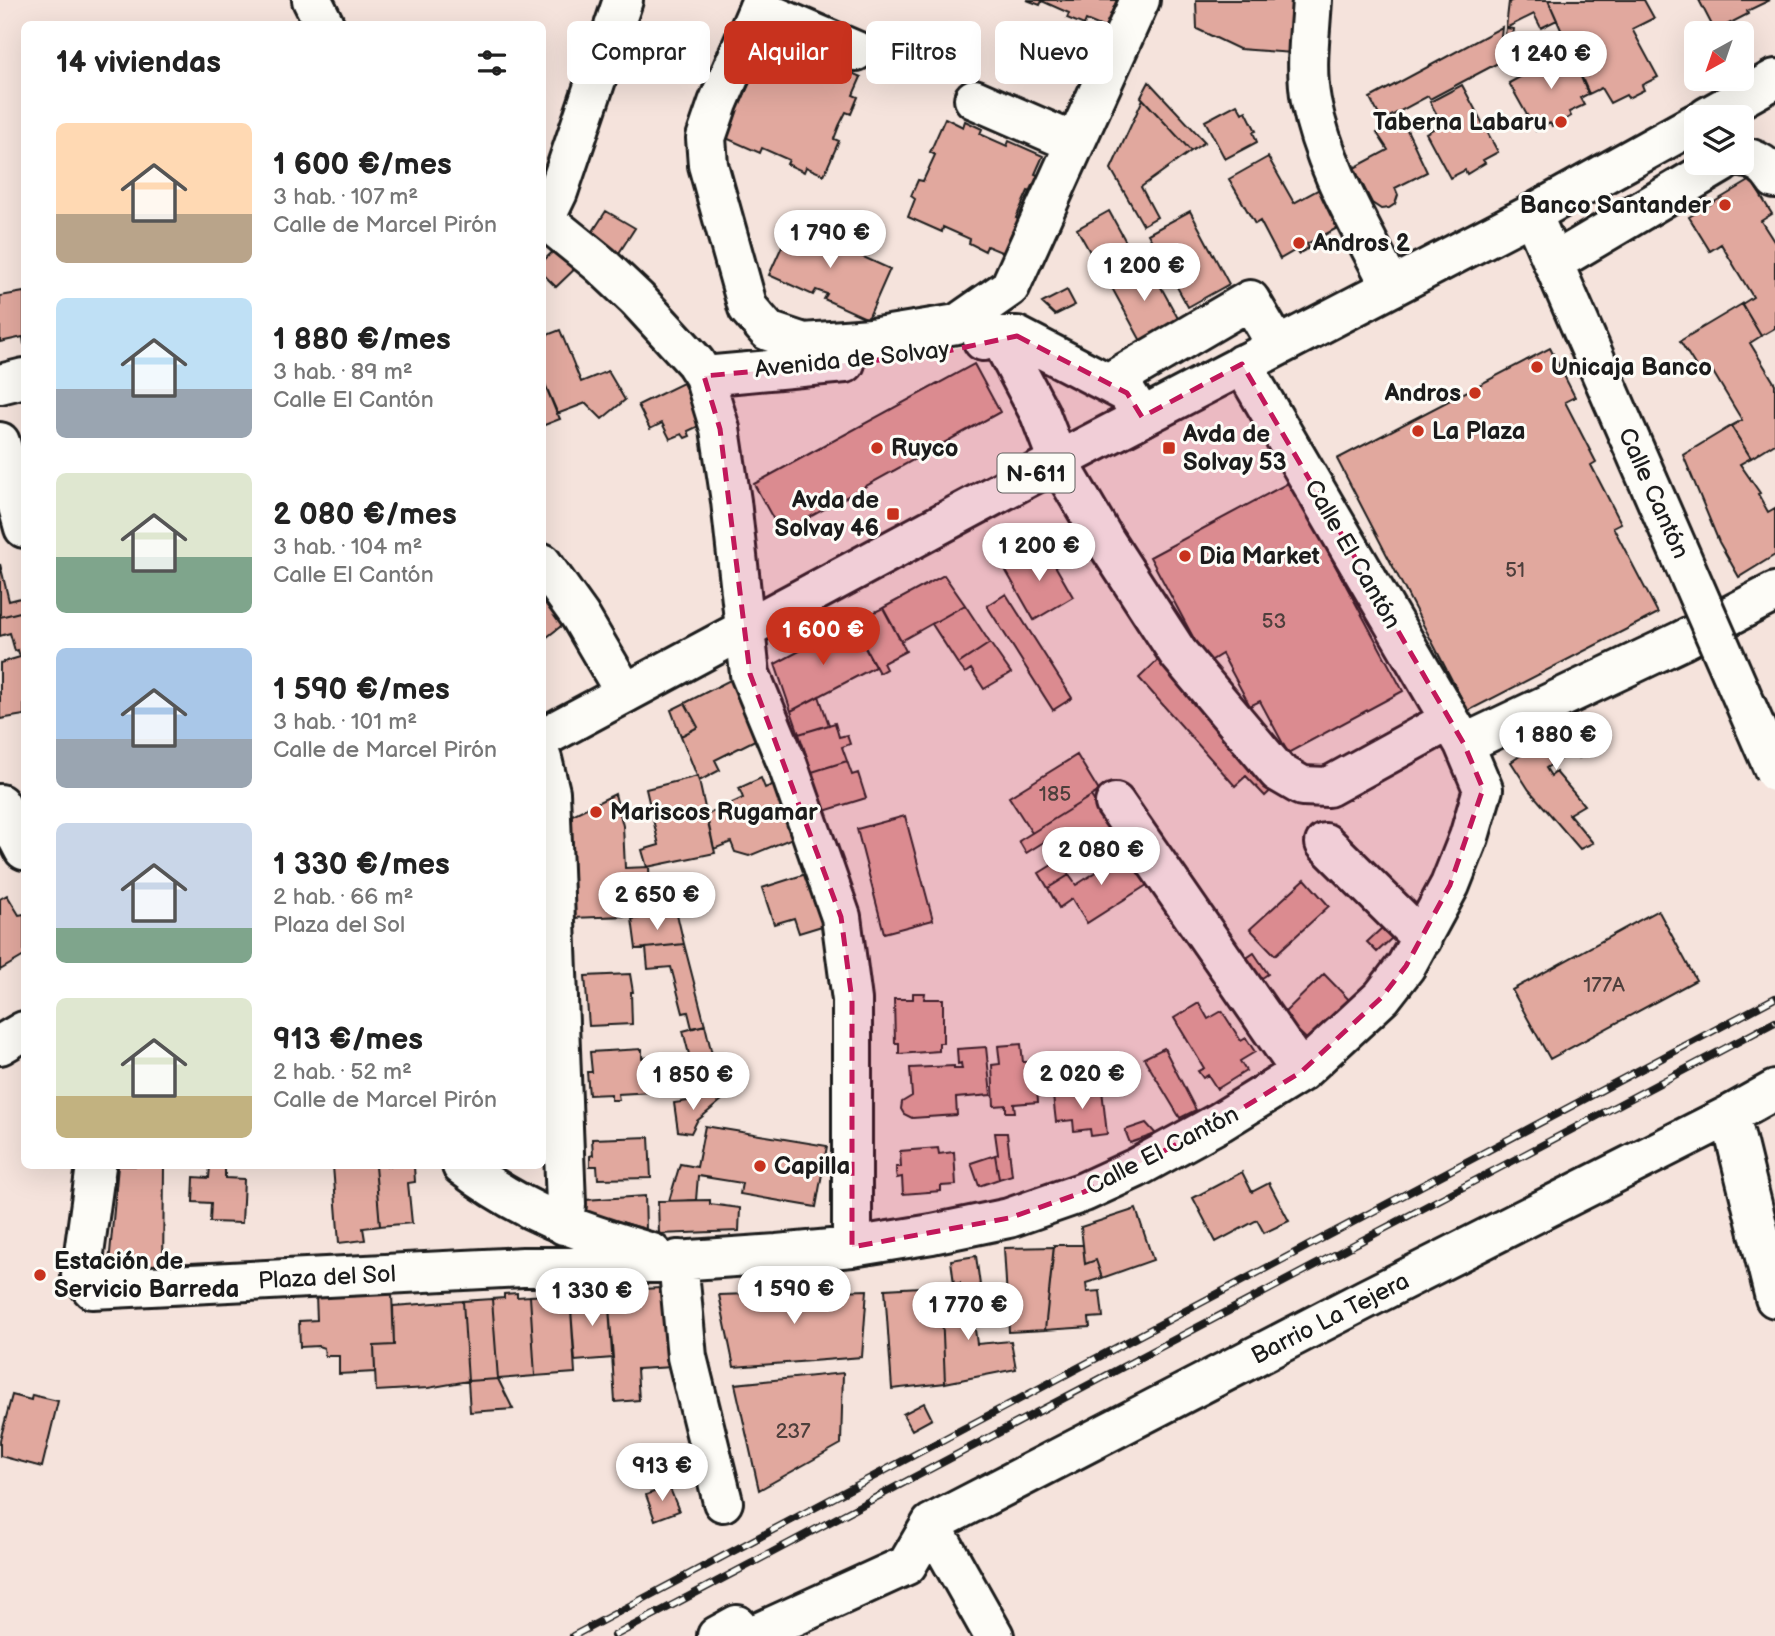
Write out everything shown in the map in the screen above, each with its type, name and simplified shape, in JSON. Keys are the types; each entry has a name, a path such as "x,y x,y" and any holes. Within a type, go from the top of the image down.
{"main road":[{"path":"312,0 322,21"},
{"path":"546,214 558,192 623,0"},
{"name":"Avenida de Solvay","path":"1002,325 1010,287 1140,0"},
{"path":"1312,0 1307,66 1311,102 1335,178 1391,288"},
{"name":"Avenida de Solvay","path":"856,51 760,4 718,103 706,138 708,165 748,308 768,331 804,343 871,338 957,324 1002,325"},
{"path":"1728,105 1775,79"},
{"path":"974,99 1075,143"},
{"name":"N-611","path":"546,736 1058,461 1532,214 1684,130"},
{"path":"1754,160 1769,169 1775,179"},
{"path":"1553,263 1702,175"},
{"name":"Calle Cantón","path":"1532,214 1775,772"},
{"path":"546,220 637,299 695,362 704,376 720,429 731,501 750,674 788,766 841,918 852,1000 852,1247"},
{"path":"1108,383 1250,300 1277,346"},
{"path":"1002,325 1126,393 1142,417"},
{"path":"1002,325 1058,461 1073,490 1178,653 1278,772 1302,786 1328,787 1681,641 1775,592"},
{"name":"Avenida de Solvay","path":"704,376 924,356 1002,325"},
{"name":"Calle El Cantón","path":"678,1261 852,1247 932,1234 1009,1217 1084,1192 1136,1168 1220,1122 1301,1072 1396,982 1450,885 1469,837 1483,789 1457,732 1242,365"},
{"path":"0,384 21,379"},
{"path":"0,442 21,517"},
{"path":"546,569 580,616 625,694"},
{"path":"523,1267 531,1234 566,1204 550,792 546,776"},
{"path":"1115,803 1301,1072"},
{"path":"0,804 21,844"},
{"path":"1325,843 1422,939"},
{"path":"0,1045 21,1033"},
{"name":"Barrio La Tejera","path":"931,1524 1775,1090"},
{"path":"1730,1115 1775,1298"},
{"name":"Plaza del Sol","path":"96,1169 81,1275 92,1289 678,1261"},
{"path":"466,1169 493,1190 548,1218 678,1261 687,1357 723,1502"},
{"path":"751,1636 907,1565 931,1524"},
{"path":"931,1524 994,1636"},
{"path":"717,1636 737,1625 743,1636"}],"highlighted area":[{"path":"1017,336 1127,393 1142,417 1242,364 1464,744 1483,789 1450,885 1406,966 1382,997 1301,1072 1220,1122 1084,1192 1009,1218 852,1247 852,1000 841,917 750,674 720,429 704,376 924,356"}],"building":[{"path":"1027,0 1117,0 1108,21 1074,21 1067,18 1069,13 1042,1 1040,5"},
{"path":"1196,0 1301,0 1293,53 1239,49 1197,29"},
{"path":"1548,0 1557,20 1541,28 1534,14 1506,28 1509,2"},
{"path":"1548,0 1644,0 1654,18 1632,29 1658,77 1642,85 1644,90 1610,103 1601,88 1589,94"},
{"path":"1548,0 1644,0 1654,18 1632,29 1658,77 1642,85 1644,90 1610,103 1601,88 1589,94"},
{"path":"1699,0 1770,0 1747,11 1748,14 1734,21 1710,21"},
{"path":"1502,27 1498,63 1382,121 1370,98"},
{"path":"1506,28 1514,29 1510,59 1502,58"},
{"path":"1570,50 1588,94 1580,98 1584,105 1569,112 1571,116 1561,122 1552,126 1550,123 1536,131 1509,83"},
{"path":"852,73 861,77 853,95 858,97 851,114 846,112 839,126 834,139 839,141 824,175 806,167 804,172 787,164 789,160 762,148 760,153 726,138 734,120 729,117 736,100 741,102 749,84 852,84"},
{"path":"1149,82 1205,142 1191,151 1141,97"},
{"path":"1462,85 1498,152 1483,160 1485,163 1467,174 1465,170 1450,178 1426,133 1442,124 1430,102"},
{"path":"1143,99 1191,151 1141,187 1157,217 1143,225 1111,169"},
{"path":"1237,104 1242,113 1246,111 1256,131 1253,132 1257,142 1225,159 1205,121"},
{"path":"1401,117 1427,172 1395,188 1398,195 1395,204 1381,209 1372,203 1354,168 1388,150 1377,133"},
{"path":"945,118 963,127 965,121 982,129 980,134 1007,146 1009,141 1043,156 1035,174 1040,176 1033,193 1028,191 1016,218 1021,220 1006,254 987,246 985,251 969,243 970,239 943,227 942,232 908,217 915,199 911,196 918,180 923,181 935,155 930,152"},
{"path":"1268,157 1294,203 1323,187 1343,225 1307,244 1309,248 1298,254 1296,250 1280,259 1260,221 1255,224 1229,179"},
{"path":"1751,180 1772,214 1761,221 1775,243 1775,328 1761,336 1742,304 1753,297 1721,244 1710,251 1689,217"},
{"path":"606,211 635,228 619,253 590,236"},
{"path":"1109,211 1131,251 1099,268 1077,229"},
{"path":"1190,211 1229,284 1188,307 1148,234"},
{"path":"791,226 822,239 825,231 863,248 859,255 890,269 868,319 824,299 827,294 816,290 813,295 769,275"},
{"path":"561,244 580,264 556,287 546,277 546,258"},
{"path":"1150,267 1180,322 1142,343 1106,277 1123,268 1129,278"},
{"path":"1067,290 1075,305 1055,315 1042,303"},
{"path":"21,292 21,337 0,342 0,296"},
{"path":"1742,304 1761,336 1750,343 1775,384 1775,443 1751,458 1731,426 1742,420 1710,367 1700,373 1680,341"},
{"path":"560,330 581,382 608,371 625,400 602,419 586,403 557,414 546,387 546,335"},
{"path":"1550,348 1575,397 1565,402 1596,462 1591,465 1621,523 1613,527 1658,613 1468,711 1337,459"},
{"name":"Ruyco","path":"974,364 1000,412 781,533 754,484"},
{"path":"683,383 703,424 688,431 690,436 685,438 682,434 670,439 662,423 650,429 638,405"},
{"path":"546,386 560,419 546,424"},
{"path":"1731,426 1751,458 1740,464 1760,493 1758,494 1768,512 1775,508 1775,555 1739,577 1719,542 1683,455"},
{"path":"1290,482 1403,691 1288,753 1260,701 1250,706 1222,654 1207,663 1150,557"},
{"path":"1045,548 1073,597 1034,620 1006,571 1020,563 1017,559 1029,552 1031,557"},
{"path":"0,564 9,601 21,598 21,612 0,617"},
{"path":"944,575 965,605 901,641 883,608"},
{"path":"1006,594 1072,698 1053,710 987,606"},
{"path":"546,597 565,623 546,638"},
{"path":"965,605 990,643 958,664 932,624"},
{"path":"883,608 906,651 883,663 886,669 879,673 852,623"},
{"path":"21,612 21,716 0,719 0,663 20,657 18,650 15,651 10,633 0,636 0,617"},
{"path":"852,623 875,667 791,711 775,664"},
{"path":"990,643 1011,673 984,689 971,669 965,673 958,664"},
{"path":"1162,656 1278,784 1265,796 1246,776 1235,786 1139,678"},
{"path":"734,678 763,736 715,760 720,770 699,781 681,736 698,727 685,703"},
{"path":"819,696 829,725 799,734 791,711"},
{"path":"685,703 698,727 681,736 671,710"},
{"path":"1567,715 1576,730 1587,723 1600,744 1579,758 1574,750 1546,768 1551,776 1556,772 1584,805 1569,814 1593,843 1580,849 1529,790 1511,762 1530,749 1526,742"},
{"path":"835,723 839,737 847,735 850,744 842,747 847,761 812,772 799,734"},
{"path":"1077,755 1099,791 1032,833 1009,797"},
{"path":"847,761 852,775 858,773 866,798 824,811 812,772"},
{"path":"698,776 715,853 647,867 642,850 659,845 646,789"},
{"path":"761,778 765,788 779,782 795,837 749,856 735,852 731,842 714,849 706,815 743,798 739,788"},
{"path":"615,794 623,826 625,868 649,867 651,912 626,913 627,916 571,918 566,818"},
{"path":"1091,796 1112,829 1060,861 1069,875 1048,888 1039,873 1060,860 1047,840 1026,853 1019,841"},
{"path":"905,816 933,920 884,933 857,829"},
{"path":"1131,850 1141,867 1137,869 1147,885 1087,923 1072,899 1059,908 1048,888 1069,875 1076,885"},
{"path":"809,873 825,925 799,933 794,918 774,924 762,888"},
{"path":"1305,879 1329,906 1275,955 1250,929"},
{"path":"7,895 21,915 21,958 0,970 0,899"},
{"path":"1658,910 1696,980 1550,1059 1512,990"},
{"path":"677,914 684,944 636,949 632,919"},
{"path":"1383,927 1393,937 1377,952 1367,942"},
{"path":"684,944 705,1025 692,1028 688,1012 683,1013 671,967 648,969 646,948"},
{"path":"1254,953 1268,974 1253,984 1238,964"},
{"path":"630,974 633,992 632,1024 589,1026 585,976"},
{"path":"1324,974 1357,1008 1316,1048 1298,1031 1294,1035 1286,1027 1291,1023 1283,1014"},
{"path":"913,993 925,993 924,999 943,999 943,1043 939,1043 939,1051 899,1054 899,1043 895,1043 894,999 913,999"},
{"path":"1199,1003 1208,1019 1222,1011 1241,1041 1246,1038 1255,1052 1240,1061 1246,1071 1217,1089 1208,1075 1203,1078 1198,1071 1204,1068 1174,1018"},
{"path":"705,1025 722,1096 691,1100 681,1065 691,1062 683,1031"},
{"path":"1021,1044 1023,1062 1035,1062 1038,1102 1014,1104 1015,1112 1006,1112 1006,1105 994,1106 992,1065 1000,1064 998,1046"},
{"path":"986,1047 991,1095 956,1098 957,1115 912,1118 904,1114 901,1109 902,1102 912,1096 910,1068 954,1066 954,1069 962,1069 961,1063 958,1064 957,1049"},
{"path":"1164,1048 1196,1110 1180,1118 1144,1058"},
{"path":"642,1049 642,1058 662,1056 663,1080 652,1081 653,1092 618,1094 619,1100 611,1100 611,1094 589,1095 587,1072 592,1072 590,1052"},
{"path":"1102,1090 1107,1134 1091,1136 1090,1129 1074,1131 1073,1120 1056,1122 1053,1096"},
{"path":"722,1096 723,1099 697,1121 691,1133 678,1131 674,1103"},
{"path":"1146,1123 1156,1134 1130,1143 1125,1130"},
{"name":"Capilla","path":"705,1126 827,1146 816,1207 740,1194 742,1183 698,1176 696,1200 669,1201 680,1164 697,1167"},
{"path":"995,1133 1007,1133 1012,1175 999,1179 995,1155 998,1154"},
{"path":"649,1137 651,1178 598,1179 597,1166 590,1166 590,1156 593,1155 592,1139"},
{"path":"938,1148 939,1154 954,1152 956,1185 941,1186 941,1191 903,1194 902,1177 897,1178 896,1173 896,1167 901,1167 900,1151"},
{"path":"995,1155 999,1179 979,1186 971,1163"},
{"path":"118,1169 164,1169 163,1272 108,1275"},
{"path":"210,1169 225,1169 225,1178 244,1179 242,1223 210,1222 211,1203 193,1202 194,1177 209,1178"},
{"path":"333,1169 375,1169 380,1226 363,1228 365,1240 339,1243"},
{"path":"375,1169 414,1169 415,1182 408,1183 412,1223 380,1226"},
{"path":"1242,1172 1252,1192 1269,1183 1289,1221 1264,1233 1257,1220 1216,1242 1193,1198"},
{"path":"645,1196 646,1229 585,1212 585,1200"},
{"path":"710,1200 710,1204 740,1208 739,1231 659,1234 658,1201"},
{"path":"1136,1209 1153,1260 1102,1278 1096,1260 1085,1264 1081,1227"},
{"path":"1054,1245 1083,1245 1085,1264 1096,1260 1102,1278 1086,1283 1087,1292 1100,1291 1103,1317 1089,1318 1090,1327 1045,1330"},
{"path":"1054,1247 1045,1330 1009,1332 1004,1248"},
{"path":"976,1256 983,1307 963,1310 960,1283 954,1284 951,1260"},
{"path":"960,1285 963,1310 972,1308 977,1344 1011,1341 1016,1369 945,1383 939,1286"},
{"path":"939,1286 945,1383 892,1389 885,1289"},
{"path":"660,1288 673,1367 637,1369 639,1400 615,1402 608,1291"},
{"path":"867,1290 862,1357 734,1367 719,1295"},
{"path":"517,1293 517,1297 530,1296 535,1376 498,1379 492,1299"},
{"path":"392,1294 394,1345 374,1346 375,1372 339,1374 339,1356 325,1356 324,1348 318,1346 300,1347 299,1321 317,1320 316,1296"},
{"path":"570,1294 575,1373 535,1376 530,1296"},
{"path":"608,1294 613,1358 575,1361 570,1297"},
{"path":"492,1299 498,1379 468,1381 463,1301"},
{"path":"463,1301 468,1381 428,1388 376,1391 374,1346 394,1345 393,1306"},
{"path":"843,1373 841,1444 759,1490 735,1384"},
{"path":"498,1379 513,1409 470,1412 468,1381"},
{"path":"12,1395 31,1400 32,1395 58,1401 42,1467 0,1456 0,1440"},
{"path":"924,1403 932,1419 912,1430 903,1414"},
{"path":"669,1486 679,1511 655,1520 646,1495"}],"railway":[{"path":"573,1636 1775,998"},
{"path":"614,1636 1775,1022"}],"place":[{"name":"Taberna Labaru","path":"1561,122"},
{"name":"Banco Santander","path":"1725,205"},
{"name":"Andros 2","path":"1299,243"},
{"name":"Unicaja Banco","path":"1537,367"},
{"name":"Andros","path":"1475,393"},
{"name":"La Plaza","path":"1418,431"},
{"name":"Ruyco","path":"877,448"},
{"name":"Avda de Solvay 53","path":"1169,448"},
{"name":"Avda de Solvay 46","path":"893,514"},
{"name":"Dia Market","path":"1185,556"},
{"name":"Mariscos Rugamar","path":"596,812"},
{"name":"Capilla","path":"760,1166"},
{"name":"Estación de Servicio Barreda","path":"40,1275"}]}
